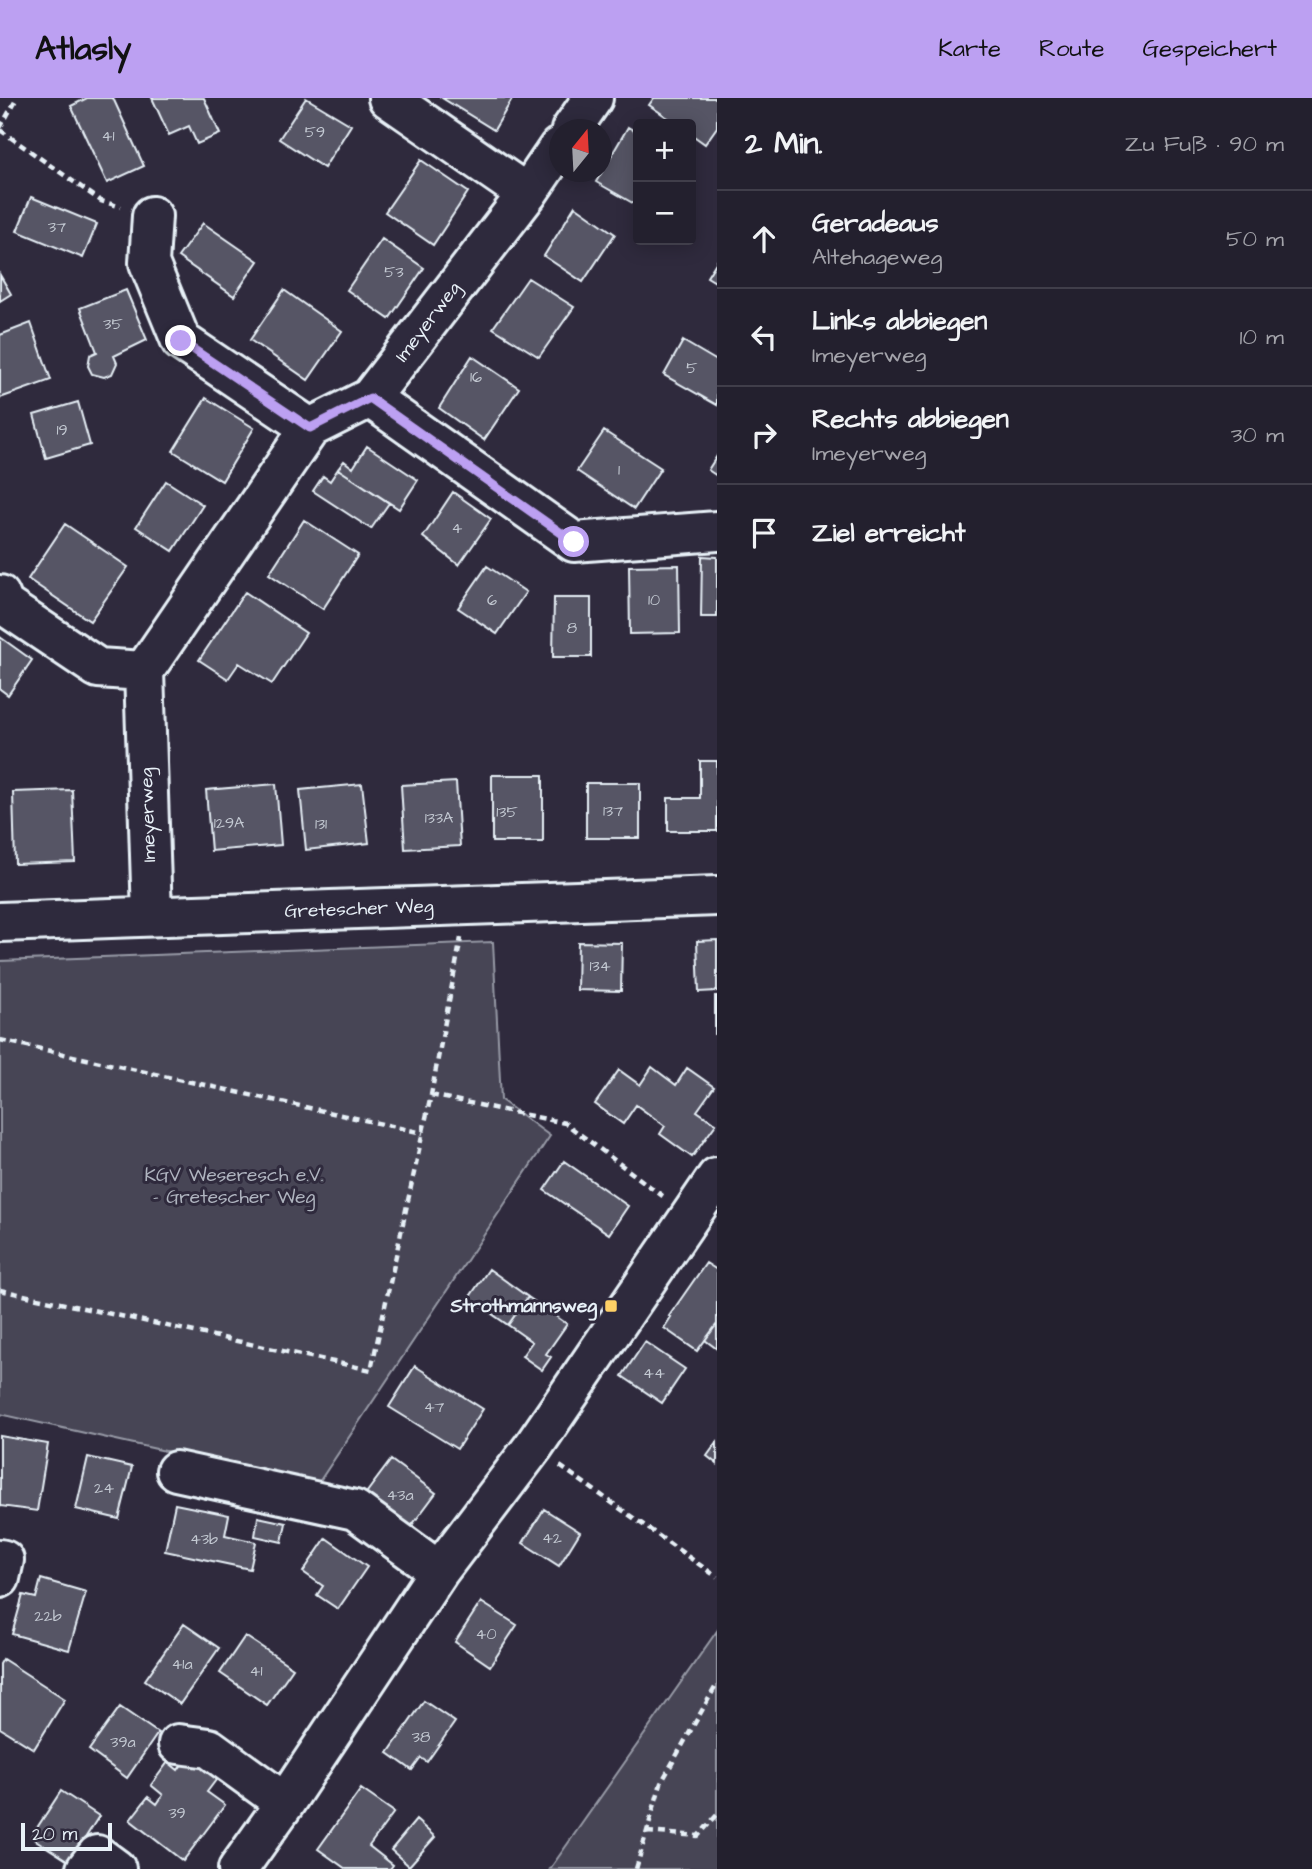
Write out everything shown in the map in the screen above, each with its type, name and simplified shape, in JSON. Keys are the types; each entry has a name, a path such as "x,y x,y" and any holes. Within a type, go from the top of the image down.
{"street":[{"path":"388,98 527,194"},
{"path":"579,119 593,98"},
{"name":"Imeyerweg","path":"152,916 144,671 310,428 370,398 527,194 549,161"},
{"path":"152,216 149,263 181,341 310,428"},
{"path":"370,398 574,542 717,531"},
{"path":"0,595 4,606 98,668 144,671"},
{"name":"Gretescher Weg","path":"0,922 717,896"},
{"path":"238,1869 439,1571 533,1447 717,1177"},
{"path":"176,1471 355,1510 439,1571"},
{"path":"0,1559 4,1560 0,1578"},
{"path":"178,1744 209,1748 285,1803"},
{"path":"86,1869 97,1855 116,1869"}],"path":[{"path":"17,98 0,129 101,201 152,216"},
{"path":"0,1290 371,1370 431,1095 460,939 463,905"},
{"path":"0,1040 423,1133"},
{"path":"431,1095 565,1123 690,1216"},
{"path":"533,1447 717,1577"},
{"path":"636,1869 661,1783 717,1684"},
{"path":"647,1832 698,1836 717,1815"}],"green space":[{"name":"KGV Weseresch e.V. - Gretescher Weg","path":"493,942 501,1100 550,1136 317,1485 0,1414 0,961"},
{"path":"717,1631 717,1869 550,1869"}],"building":[{"path":"87,98 113,98 144,166 107,183 71,106"},
{"path":"152,98 204,98 220,134 197,144 189,126 169,135"},
{"path":"306,98 351,125 324,168 279,139"},
{"path":"442,98 513,98 494,130"},
{"path":"654,98 717,98 717,127 705,144 696,138 696,119 670,119 649,105"},
{"path":"628,127 633,130 633,203 596,182 612,182 612,154"},
{"path":"421,160 468,192 433,245 385,212"},
{"path":"31,197 97,224 83,258 17,231"},
{"path":"575,206 615,234 583,282 544,256"},
{"path":"203,223 258,261 234,296 178,257"},
{"path":"382,239 424,268 389,319 347,290"},
{"path":"717,261 717,283 707,277"},
{"path":"0,275 11,294 0,301"},
{"path":"528,278 574,307 539,357 493,328"},
{"path":"126,290 147,340 114,356 117,363 112,374 104,377 92,374 88,366 90,355 97,352 80,308"},
{"path":"284,290 342,331 308,380 250,340"},
{"path":"31,323 51,380 0,398 0,335"},
{"path":"683,341 717,361 717,405 664,375"},
{"path":"472,356 519,388 484,440 439,408"},
{"path":"206,398 254,428 222,481 173,451"},
{"path":"78,402 90,445 46,458 34,415"},
{"path":"604,431 661,468 634,509 577,471"},
{"path":"367,446 418,480 399,509 338,469 344,461 353,468"},
{"path":"717,456 717,476 708,470"},
{"path":"338,469 389,503 371,529 313,491 323,476 330,481"},
{"path":"166,481 203,505 173,551 136,527"},
{"path":"453,492 491,519 459,565 423,537"},
{"path":"304,520 358,555 323,609 269,574"},
{"path":"65,524 128,567 90,621 28,579"},
{"path":"702,556 717,557 717,617 701,617"},
{"path":"679,565 680,633 630,634 629,566"},
{"path":"487,566 526,592 497,634 458,608"},
{"path":"245,592 306,633 272,684 239,663 228,679 199,660"},
{"path":"554,598 591,598 591,657 553,657"},
{"path":"0,637 32,660 8,695 0,689"},
{"path":"700,761 717,761 717,831 668,831 668,798 700,798"},
{"path":"492,775 543,775 543,842 492,842"},
{"path":"456,782 460,846 405,849 401,785"},
{"path":"586,783 640,783 640,838 586,838"},
{"path":"276,784 281,845 211,851 206,790"},
{"path":"362,784 369,843 306,850 300,790"},
{"path":"72,790 75,862 15,864 13,792"},
{"path":"717,940 717,991 699,992 697,941"},
{"path":"578,942 622,943 621,991 577,990"},
{"path":"717,996 717,1034 715,1034"},
{"path":"652,1067 676,1085 687,1068 714,1087 697,1111 716,1124 692,1157 660,1134 665,1126 636,1105 623,1124 595,1104 619,1070 640,1085"},
{"path":"564,1161 628,1206 609,1234 544,1190"},
{"path":"706,1263 717,1270 717,1324 697,1351 664,1328 671,1317 669,1316"},
{"path":"489,1269 528,1297 508,1325 469,1298"},
{"path":"528,1297 567,1324 546,1354 551,1357 542,1370 522,1356 532,1342 508,1325"},
{"path":"717,1324 717,1349 705,1340"},
{"path":"645,1342 685,1369 662,1403 622,1376"},
{"path":"415,1366 483,1409 457,1449 389,1407"},
{"path":"0,1436 48,1444 37,1511 0,1506"},
{"path":"717,1442 717,1464 707,1456"},
{"path":"88,1457 132,1467 119,1519 76,1509"},
{"path":"391,1460 436,1493 409,1529 364,1496"},
{"path":"175,1504 229,1515 225,1535 256,1542 250,1569 165,1551"},
{"path":"544,1509 580,1532 559,1566 523,1543"},
{"path":"258,1517 286,1523 282,1542 255,1536"},
{"path":"326,1538 367,1567 338,1609 317,1595 323,1586 303,1572"},
{"path":"41,1579 86,1592 69,1650 12,1634 23,1595 36,1598"},
{"path":"481,1602 517,1625 490,1666 455,1642"},
{"path":"184,1624 219,1648 180,1704 145,1680"},
{"path":"245,1636 293,1668 267,1705 220,1673"},
{"path":"3,1659 65,1699 34,1749 0,1728 0,1664"},
{"path":"424,1701 455,1722 427,1762 421,1758 412,1770 388,1753"},
{"path":"120,1707 158,1733 127,1778 89,1750"},
{"path":"190,1753 219,1776 207,1792 225,1805 183,1861 130,1820 148,1797 157,1804 163,1795 151,1785 168,1762 178,1770"},
{"path":"361,1789 394,1812 369,1846 393,1865 390,1869 346,1869 318,1849"},
{"path":"61,1791 99,1816 70,1862 31,1837"},
{"path":"416,1820 435,1837 409,1866 391,1850"}],"place":[{"name":"Strothmannsweg","path":"611,1306"}],"route":[{"path":"181,341 310,428 370,398 574,542"}]}
